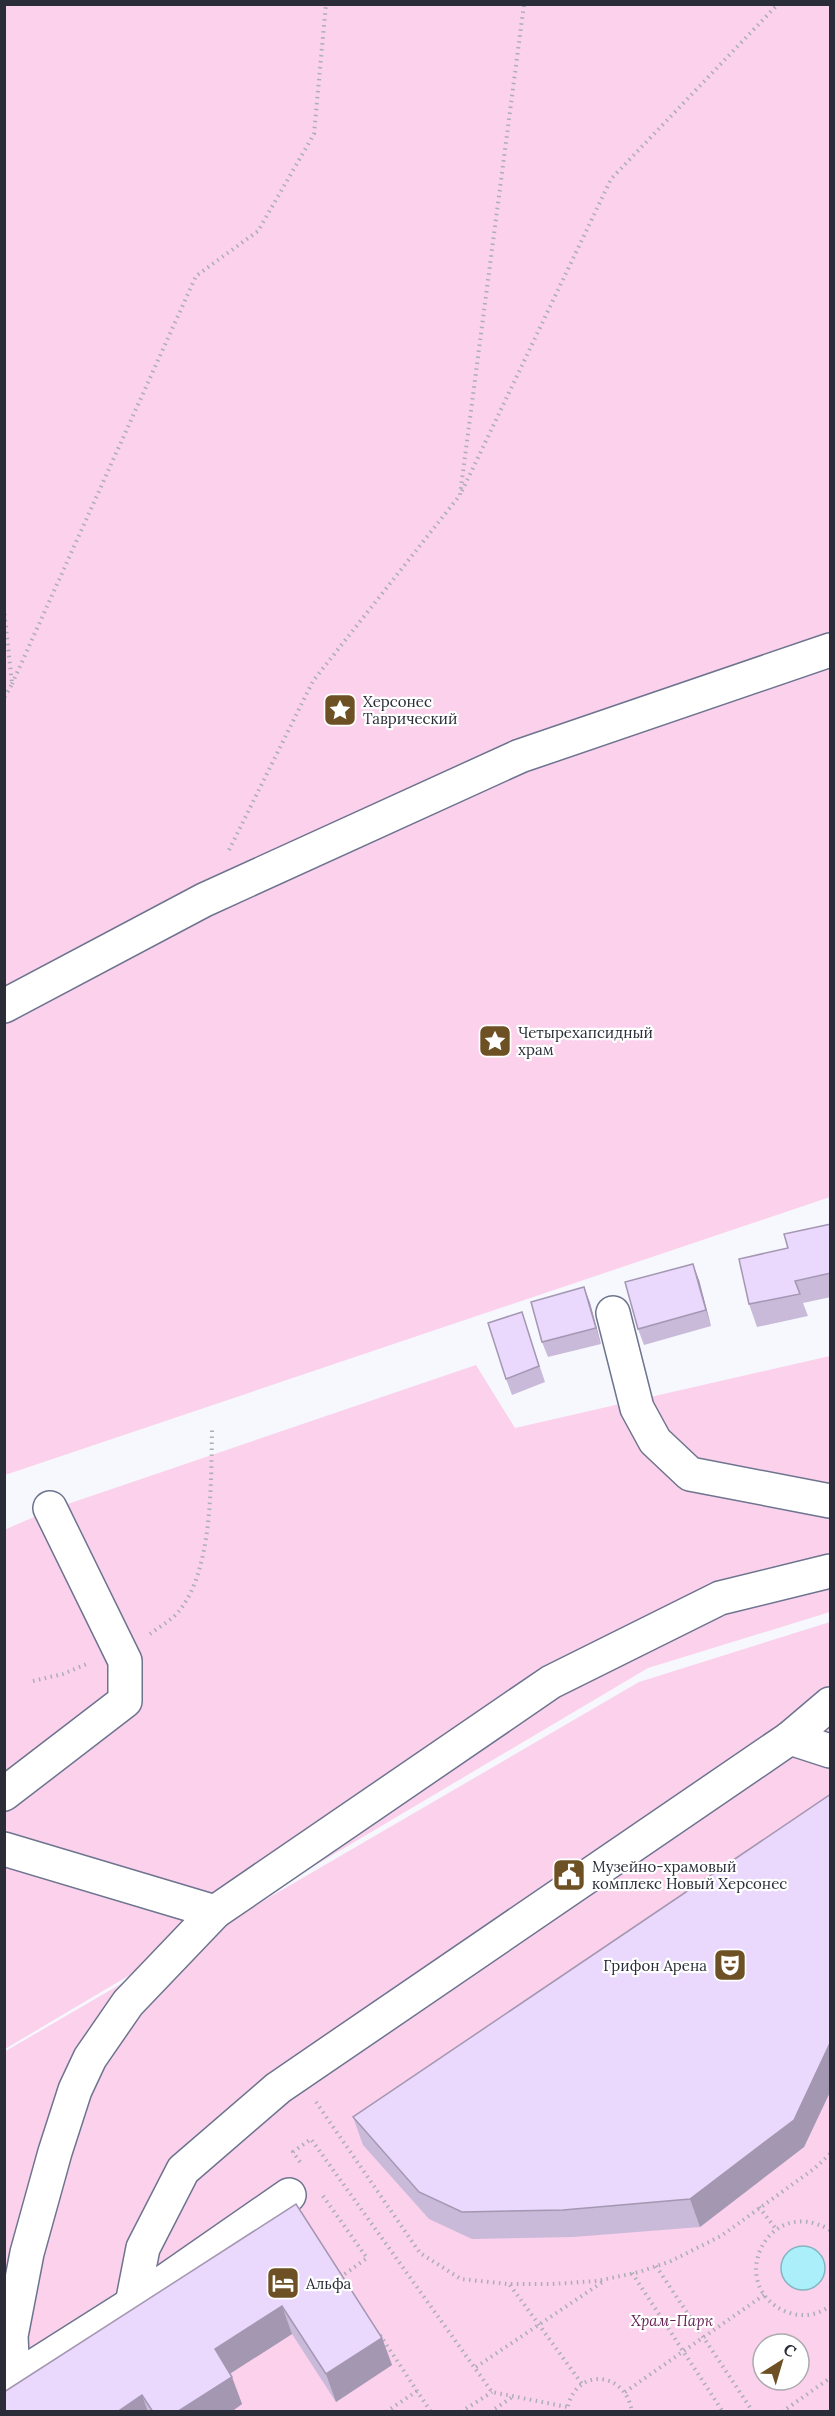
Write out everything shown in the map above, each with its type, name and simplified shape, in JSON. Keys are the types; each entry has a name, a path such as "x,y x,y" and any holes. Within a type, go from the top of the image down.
{"lane":[{"path":"4,1006 204,900 520,756 831,650"},
{"path":"613,1313 637,1408 655,1441 690,1474 831,1501"},
{"path":"4,1794 125,1701 125,1661 50,1508"},
{"path":"9,2382 12,2336 27,2253 75,2090 90,2058 128,2003 215,1912 551,1682 720,1598 831,1571"},
{"path":"132,2304 144,2248 183,2170 278,2088 790,1738 831,1704"},
{"path":"790,1738 831,1751"},
{"path":"4,1849 215,1912"},
{"path":"9,2382 132,2304 305,2186"}],"path":[{"path":"4,698 196,276 258,231 314,134 326,4"},
{"path":"460,495 524,4"},
{"path":"204,900 312,681 460,495 611,179 778,4"},
{"path":"4,608 12,684"},
{"path":"33,1681 63,1674 145,1639 179,1611 199,1574 211,1502 212,1430"},
{"path":"298,2074 420,2253 461,2279 510,2284 552,2284 607,2278 656,2266 699,2249 721,2236 831,2154"},
{"path":"342,2276 367,2258 305,2186 293,2152 311,2139 492,2392"},
{"path":"759,2207 776,2229"},
{"path":"830,2306 823,2311 808,2315 792,2314 778,2308 764,2295 758,2284 756,2269 758,2253 765,2240 776,2229 790,2222 806,2221 821,2224 831,2230"},
{"path":"656,2266 753,2412"},
{"path":"336,2267 348,2286"},
{"path":"632,2272 723,2412"},
{"path":"476,2367 607,2278"},
{"path":"510,2284 582,2384"},
{"path":"625,2392 764,2295"},
{"path":"379,2333 431,2412"},
{"path":"782,2412 831,2378"},
{"path":"461,2412 492,2392 567,2409 573,2392 582,2384 599,2379 609,2380 625,2392 632,2412"},
{"path":"386,2412 417,2391"},
{"path":"490,2412 514,2396"}],"green space":[{"path":"4,5 830,5 830,1197 5,1475"},
{"path":"830,1356 830,1612 648,1668 5,2049 4,1530 50,1510 476,1365 515,1428"},
{"name":"Музейно-храмовый комплекс Новый Херсонес","path":"830,1622 830,2411 5,2411 4,2052 639,1682"}],"water":[{"path":"803,2246 818,2253 825,2268 818,2283 803,2290 788,2283 781,2268 788,2253"}],"building":[{"path":"831,1224 831,1273 795,1281 800,1294 749,1304 739,1259 788,1248 784,1234"},
{"path":"693,1264 706,1310 638,1329 625,1282"},
{"path":"584,1287 596,1328 542,1342 531,1302"},
{"path":"522,1312 539,1366 506,1379 488,1323"},
{"name":"Грифон Арена","path":"831,1794 831,2041 794,2120 690,2199 563,2210 462,2212 419,2192 353,2117"},
{"name":"Альфа","path":"296,2204 382,2338 326,2374 282,2306 215,2349 232,2377 177,2412 153,2412 142,2395 117,2412 4,2412 4,2392"}],"place":[{"name":"Херсонес Таврический","path":"340,710"},
{"name":"Четырехапсидный храм","path":"495,1041"},
{"name":"Музейно-храмовый комплекс Новый Херсонес","path":"569,1875"},
{"name":"Грифон Арена","path":"730,1965"},
{"name":"Альфа","path":"283,2283"}],"park label":[{"name":"Храм-Парк","path":"672,2320"}]}
